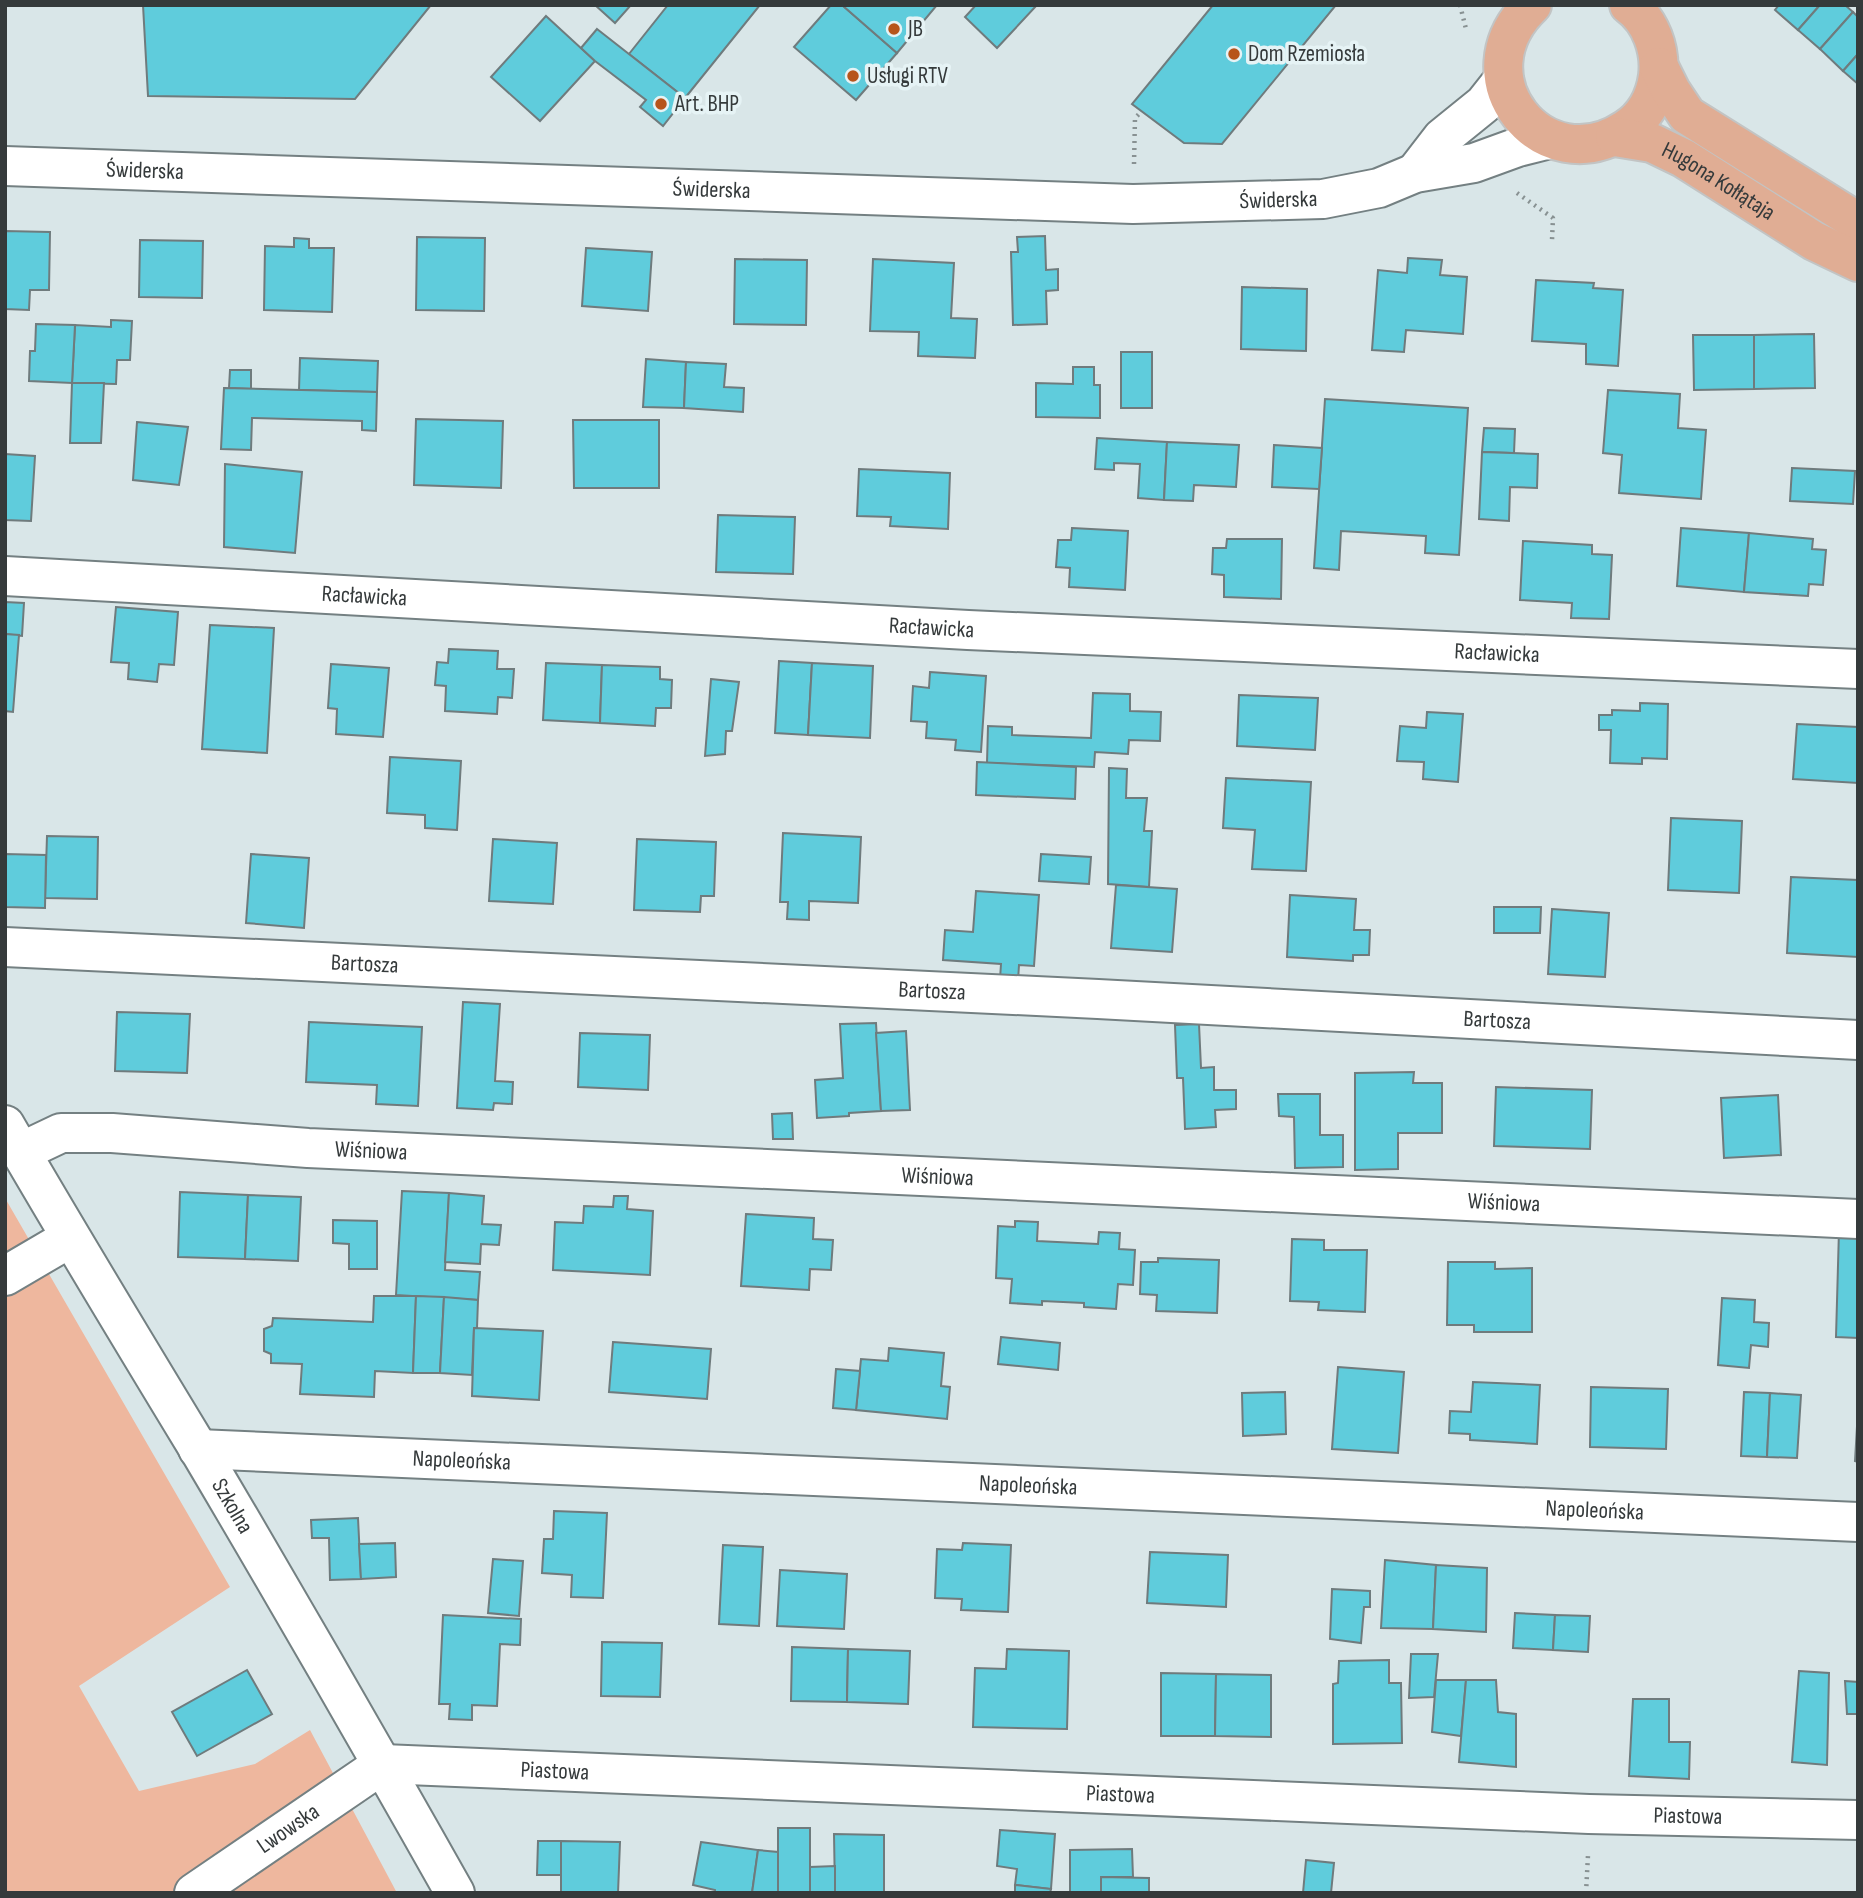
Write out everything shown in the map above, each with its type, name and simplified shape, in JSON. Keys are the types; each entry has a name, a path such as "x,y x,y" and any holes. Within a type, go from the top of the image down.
{"main road":[{"path":"1514,13 1503,55 1503,80 1512,104 1528,125 1550,139 1571,144 1594,144 1615,137 1633,125 1647,108 1656,89 1659,67 1656,45 1647,25 1629,5"},
{"name":"Hugona Kołłątaja","path":"1659,67 1671,92 1687,115 1844,214"},
{"name":"Hugona Kołłątaja","path":"1615,137 1651,143 1683,158 1814,241 1858,262"}],"street":[{"name":"Świderska","path":"1415,173 1442,138 1484,104 1503,80"},
{"name":"Świderska","path":"5,166 1133,204 1323,199 1379,188 1415,173 1474,163 1550,139"},
{"name":"Racławicka","path":"5,576 968,629 1858,669"},
{"name":"Bartosza","path":"5,947 1084,998 1858,1040"},
{"name":"Wiśniowa","path":"13,1138 61,1133 112,1133 336,1149 1858,1219"},
{"name":"Szkolna","path":"13,1138 383,1764 455,1893"},
{"path":"5,1276 70,1238"},
{"name":"Napoleońska","path":"198,1449 1858,1522"},
{"name":"Piastowa","path":"383,1764 1590,1814 1858,1819"},
{"name":"Lwowska","path":"194,1893 383,1764"}],"path":[{"path":"1133,204 1135,118 1142,111"}],"shaded area":[{"path":"5,1198 230,1587 79,1686 139,1791 255,1764 310,1730 397,1893 5,1893"}],"building":[{"path":"143,5 431,5 355,99 148,96"},
{"path":"595,5 631,5 615,23"},
{"path":"668,5 760,5 685,98 629,54"},
{"name":"Usługi RTV","path":"831,5 842,5 897,53 856,100 794,47"},
{"name":"JB","path":"842,5 937,5 897,53"},
{"path":"976,5 1037,5 997,48 965,17"},
{"name":"Dom Rzemiosła","path":"1213,5 1336,5 1222,144 1184,143 1132,104"},
{"path":"1779,5 1820,5 1798,30 1775,10"},
{"path":"1820,5 1845,5 1853,12 1820,49 1798,30"},
{"path":"1853,12 1858,17 1858,54 1843,71 1820,49"},
{"path":"546,16 595,61 540,121 491,77"},
{"path":"597,29 685,98 663,126 640,107 646,100 581,48"},
{"path":"1858,54 1858,84 1843,71"},
{"path":"5,231 50,232 49,290 30,290 29,310 5,309"},
{"path":"1045,236 1046,270 1058,269 1058,290 1046,291 1047,324 1013,325 1011,252 1018,252 1017,237"},
{"path":"417,237 485,238 484,311 416,310"},
{"path":"294,238 309,239 309,248 334,248 332,312 264,310 265,246 294,247"},
{"path":"140,240 203,241 202,298 139,297"},
{"path":"586,248 652,252 648,311 582,306"},
{"path":"1408,258 1442,260 1440,275 1467,277 1463,334 1406,330 1404,352 1372,350 1378,270 1407,273"},
{"path":"735,259 807,260 806,325 734,324"},
{"path":"873,259 954,263 951,318 977,319 975,358 918,356 919,332 870,331"},
{"path":"1536,280 1594,283 1593,288 1623,290 1618,366 1586,364 1586,344 1532,341"},
{"path":"1242,287 1307,289 1306,351 1241,349"},
{"path":"111,320 132,321 130,360 117,360 116,384 72,383 75,325 111,327"},
{"path":"36,324 75,325 72,383 29,381 30,351 35,351"},
{"path":"1814,334 1815,388 1754,389 1754,335"},
{"path":"1693,335 1754,335 1754,389 1694,390"},
{"path":"1121,352 1152,352 1152,408 1121,408"},
{"path":"300,358 378,361 377,392 299,390"},
{"path":"646,359 686,362 684,408 643,407"},
{"path":"686,362 726,364 724,387 744,388 743,412 684,408"},
{"path":"1073,367 1094,367 1094,385 1100,385 1100,418 1036,417 1036,383 1073,384"},
{"path":"230,370 251,370 251,389 229,388"},
{"path":"72,383 104,383 101,443 70,443"},
{"path":"224,388 377,392 376,431 362,430 362,421 252,418 251,450 221,449"},
{"path":"1608,390 1680,394 1678,428 1706,430 1701,499 1619,493 1622,455 1603,453"},
{"path":"1325,399 1468,408 1459,555 1425,553 1426,536 1341,531 1339,570 1314,568"},
{"path":"416,419 503,421 501,488 414,485"},
{"path":"573,420 659,420 659,488 574,488"},
{"path":"137,422 188,427 179,485 133,480"},
{"path":"1484,428 1515,429 1514,453 1482,452"},
{"path":"1097,438 1167,442 1164,500 1138,498 1140,464 1114,463 1114,470 1095,469"},
{"path":"1167,442 1239,445 1236,487 1194,485 1193,501 1164,500"},
{"path":"1274,445 1322,448 1319,489 1272,487"},
{"path":"1482,452 1538,454 1537,488 1510,487 1509,521 1479,519"},
{"path":"5,454 35,456 31,521 5,520"},
{"path":"225,464 302,472 295,553 224,547"},
{"path":"1792,468 1855,471 1853,504 1790,501"},
{"path":"859,469 950,473 948,529 890,526 891,517 857,516"},
{"path":"718,515 795,517 793,574 716,572"},
{"path":"1072,528 1128,531 1125,590 1069,587 1070,568 1056,567 1058,540 1071,540"},
{"path":"1681,528 1749,533 1744,592 1677,586"},
{"path":"1749,533 1813,539 1812,549 1826,550 1823,585 1809,584 1808,596 1744,592"},
{"path":"1227,539 1282,539 1281,599 1224,597 1224,575 1212,574 1213,548 1226,548"},
{"path":"1523,541 1592,545 1592,554 1612,555 1609,619 1571,618 1572,603 1520,600"},
{"path":"5,602 24,603 22,636 5,634"},
{"path":"116,607 178,612 174,665 159,664 157,682 128,679 129,663 111,662"},
{"path":"210,625 274,628 267,753 202,749"},
{"path":"5,634 19,635 13,712 5,711"},
{"path":"449,649 498,651 497,669 514,669 512,698 498,697 497,714 445,711 446,686 435,685 437,662 448,663"},
{"path":"779,661 812,663 808,735 775,733"},
{"path":"546,663 602,665 600,723 543,720"},
{"path":"812,663 873,666 870,738 808,735"},
{"path":"331,664 389,668 383,737 336,734 337,709 328,708"},
{"path":"602,665 660,667 660,679 672,680 671,708 656,708 655,726 600,723"},
{"path":"930,672 986,676 981,752 955,750 956,740 926,738 927,722 911,721 913,686 929,688"},
{"path":"711,679 739,682 732,731 726,731 725,754 705,756"},
{"path":"1093,693 1130,694 1130,711 1161,712 1160,741 1129,740 1128,754 1095,752 1094,767 987,763 988,726 1012,727 1012,735 1091,738"},
{"path":"1239,695 1318,698 1315,750 1237,746"},
{"path":"1640,703 1668,704 1667,759 1642,758 1642,764 1610,763 1611,730 1599,730 1599,715 1612,715 1612,710 1640,711"},
{"path":"1427,712 1463,714 1458,782 1423,779 1424,762 1397,761 1400,726 1426,728"},
{"path":"1797,724 1858,727 1858,783 1793,779"},
{"path":"390,757 461,761 457,830 425,828 425,815 387,813"},
{"path":"977,762 1076,767 1075,799 976,795"},
{"path":"1109,768 1127,769 1126,798 1147,798 1144,831 1152,831 1149,887 1108,884"},
{"path":"1226,778 1311,782 1306,871 1252,869 1255,830 1223,828"},
{"path":"1671,818 1742,821 1739,893 1668,890"},
{"path":"783,833 861,837 858,903 809,901 809,920 787,919 788,902 780,902"},
{"path":"47,836 98,837 97,899 45,898"},
{"path":"493,839 557,843 553,904 489,901"},
{"path":"637,839 716,842 714,896 701,896 700,912 634,910"},
{"path":"5,854 46,855 45,908 5,907"},
{"path":"251,854 309,858 304,928 246,923"},
{"path":"1041,854 1091,857 1089,884 1039,881"},
{"path":"1791,877 1858,880 1858,957 1787,953"},
{"path":"1116,885 1177,889 1172,952 1111,948"},
{"path":"976,891 1039,895 1034,966 1019,965 1018,981 1000,979 1001,964 943,960 945,930 973,932"},
{"path":"1290,895 1356,899 1354,930 1370,930 1369,955 1353,955 1353,961 1287,957"},
{"path":"1494,907 1541,907 1540,933 1494,933"},
{"path":"1552,909 1609,913 1605,977 1548,974"},
{"path":"463,1002 500,1004 495,1081 513,1082 512,1104 494,1103 493,1110 457,1108"},
{"path":"117,1012 190,1014 187,1073 115,1071"},
{"path":"309,1022 422,1027 418,1106 376,1104 377,1085 306,1082"},
{"path":"876,1023 881,1111 817,1118 815,1080 843,1078 840,1024"},
{"path":"1199,1024 1201,1068 1214,1067 1214,1090 1236,1090 1236,1109 1215,1110 1216,1127 1185,1129 1183,1078 1177,1078 1175,1025"},
{"path":"906,1031 910,1110 881,1111 876,1033"},
{"path":"580,1033 650,1035 648,1090 578,1087"},
{"path":"1414,1072 1413,1083 1442,1083 1442,1133 1398,1133 1398,1169 1355,1170 1355,1073"},
{"path":"1496,1087 1592,1090 1590,1149 1494,1146"},
{"path":"1278,1094 1320,1094 1320,1135 1343,1135 1343,1167 1295,1168 1294,1117 1279,1116"},
{"path":"1778,1095 1781,1155 1724,1158 1721,1098"},
{"path":"792,1113 793,1139 773,1139 772,1114"},
{"path":"402,1191 449,1193 445,1270 480,1272 478,1300 396,1295"},
{"path":"180,1192 248,1195 245,1259 178,1257"},
{"path":"449,1193 484,1196 482,1224 501,1225 499,1245 481,1244 480,1264 445,1262"},
{"path":"248,1195 301,1197 298,1261 245,1259"},
{"path":"614,1196 628,1196 627,1209 653,1211 650,1275 553,1270 555,1222 583,1223 584,1206 613,1207"},
{"path":"746,1214 814,1218 813,1239 833,1240 831,1270 810,1269 809,1290 741,1286"},
{"path":"333,1220 377,1221 377,1269 349,1269 349,1244 333,1243"},
{"path":"1015,1221 1038,1222 1037,1241 1098,1244 1099,1232 1120,1233 1119,1249 1135,1250 1133,1285 1118,1284 1116,1309 1084,1307 1084,1303 1010,1303 1012,1279 996,1278 998,1226 1015,1227"},
{"path":"1839,1230 1858,1232 1858,1338 1836,1337"},
{"path":"1292,1239 1324,1240 1324,1250 1367,1250 1365,1312 1318,1310 1319,1302 1290,1301"},
{"path":"1158,1258 1219,1260 1217,1313 1156,1311 1157,1295 1140,1294 1141,1262 1158,1262"},
{"path":"1448,1262 1495,1262 1495,1269 1532,1268 1532,1332 1474,1332 1474,1325 1447,1325"},
{"path":"374,1296 416,1296 413,1373 375,1371 374,1397 300,1394 302,1364 271,1363 271,1354 264,1351 264,1329 272,1326 273,1318 373,1322"},
{"path":"416,1296 444,1297 440,1373 413,1373"},
{"path":"444,1297 478,1300 472,1375 440,1373"},
{"path":"1722,1298 1755,1300 1754,1322 1769,1323 1768,1347 1751,1345 1749,1368 1718,1365"},
{"path":"474,1328 543,1331 539,1400 472,1396"},
{"path":"1001,1337 1060,1343 1058,1370 998,1364"},
{"path":"613,1342 711,1349 707,1399 609,1392"},
{"path":"889,1348 944,1353 941,1386 950,1387 947,1419 856,1410 861,1359 888,1361"},
{"path":"1338,1367 1404,1372 1398,1453 1332,1449"},
{"path":"836,1369 860,1371 856,1410 833,1408"},
{"path":"1473,1382 1540,1385 1537,1444 1470,1440 1470,1434 1449,1433 1450,1411 1471,1412"},
{"path":"1591,1387 1668,1389 1666,1449 1590,1447"},
{"path":"1285,1392 1286,1434 1243,1436 1242,1393"},
{"path":"1744,1392 1770,1393 1767,1457 1741,1456"},
{"path":"1770,1393 1801,1395 1797,1458 1767,1457"},
{"path":"1858,1409 1858,1462 1855,1461"},
{"path":"554,1511 607,1513 603,1598 571,1597 572,1575 542,1573 544,1539 553,1539"},
{"path":"358,1518 361,1579 330,1580 329,1538 312,1538 311,1520"},
{"path":"395,1543 396,1577 361,1579 359,1544"},
{"path":"963,1543 1011,1545 1008,1612 961,1610 962,1599 935,1598 937,1549 962,1550"},
{"path":"723,1545 763,1547 759,1626 719,1624"},
{"path":"1150,1552 1228,1555 1226,1607 1147,1603"},
{"path":"493,1559 523,1561 519,1616 488,1613"},
{"path":"1385,1560 1436,1565 1433,1629 1381,1628"},
{"path":"1436,1565 1487,1568 1486,1632 1433,1629"},
{"path":"780,1570 847,1574 844,1629 777,1626"},
{"path":"1332,1589 1370,1591 1370,1607 1364,1607 1361,1643 1330,1639"},
{"path":"1515,1613 1555,1615 1553,1650 1513,1648"},
{"path":"443,1615 521,1619 520,1645 500,1644 497,1706 472,1705 472,1720 449,1719 450,1704 439,1704"},
{"path":"1555,1615 1590,1616 1588,1652 1553,1650"},
{"path":"602,1642 662,1643 660,1697 601,1696"},
{"path":"792,1647 848,1649 847,1702 791,1701"},
{"path":"848,1649 910,1651 908,1704 847,1702"},
{"path":"1007,1649 1069,1651 1067,1729 973,1727 975,1668 1006,1669"},
{"path":"1411,1654 1438,1654 1434,1697 1409,1698"},
{"path":"1389,1660 1389,1683 1401,1683 1402,1743 1333,1744 1333,1684 1338,1683 1339,1661"},
{"path":"247,1670 272,1714 197,1756 172,1712"},
{"path":"1799,1671 1829,1673 1827,1765 1792,1762"},
{"path":"1161,1673 1216,1674 1215,1736 1161,1736"},
{"path":"1216,1674 1271,1675 1271,1737 1215,1736"},
{"path":"1436,1680 1466,1680 1461,1736 1432,1732"},
{"path":"1466,1680 1496,1680 1498,1712 1516,1714 1516,1767 1459,1762"},
{"path":"1845,1681 1858,1682 1858,1714 1847,1714"},
{"path":"1633,1699 1669,1699 1669,1742 1690,1742 1689,1779 1629,1776"},
{"path":"778,1828 810,1828 810,1893 778,1893"},
{"path":"1000,1830 1055,1834 1051,1889 1015,1885 1017,1869 997,1866"},
{"path":"834,1834 884,1835 884,1893 835,1893"},
{"path":"538,1841 561,1841 561,1875 537,1875"},
{"path":"561,1841 620,1842 618,1893 561,1893"},
{"path":"701,1842 758,1850 752,1893 715,1893 715,1890 693,1885"},
{"path":"1132,1849 1133,1877 1101,1877 1101,1893 1070,1893 1070,1850"},
{"path":"758,1850 778,1852 778,1893 752,1893"},
{"path":"1306,1860 1334,1863 1331,1893 1303,1893"},
{"path":"835,1866 835,1893 810,1893 810,1867"},
{"path":"1101,1877 1149,1878 1149,1893 1101,1893"},
{"path":"1015,1885 1051,1889 1050,1893 1015,1893"}],"place":[{"name":"JB","path":"894,29"},
{"name":"Dom Rzemiosła","path":"1234,54"},
{"name":"Usługi RTV","path":"853,76"},
{"name":"Art. BHP","path":"661,104"}]}
